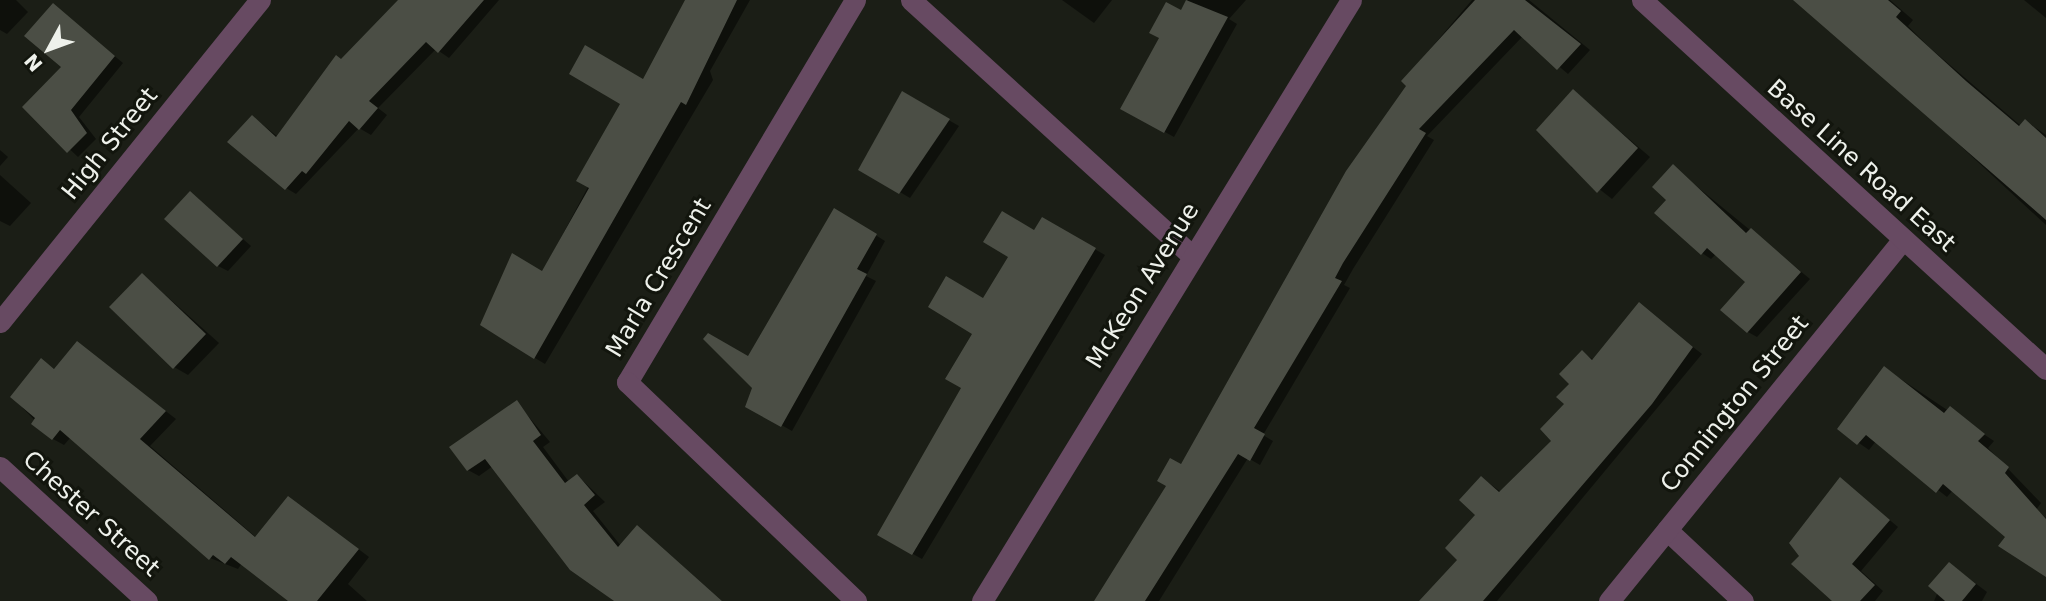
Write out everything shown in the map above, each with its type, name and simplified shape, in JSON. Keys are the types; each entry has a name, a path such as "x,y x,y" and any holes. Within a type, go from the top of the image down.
{"street":[{"name":"High Street","path":"2,315 260,0"},
{"name":"Marla Crescent","path":"855,0 627,382 856,601"},
{"path":"911,0 1192,257"},
{"name":"McKeon Avenue","path":"982,601 1351,0"},
{"name":"Base Line Road East","path":"1642,0 2046,369"},
{"name":"Connington Street","path":"1609,601 1902,240"},
{"name":"Chester Street","path":"0,467 147,601"},
{"path":"1667,530 1743,601"}],"building":[{"path":"398,0 484,0 438,53 426,42 369,101 378,108 359,130 349,121 306,174 302,171 285,190 227,142 252,115 276,137 336,55 341,59"},
{"path":"685,0 737,0 686,105 681,102 534,359 480,325 512,253 542,271 589,188 576,181 620,104 569,74 585,45 643,79"},
{"path":"1186,0 1228,17 1164,133 1120,109 1159,38 1149,33 1166,2 1181,10"},
{"path":"1475,0 1525,0 1581,44 1557,70 1514,30 1419,129 1426,133 1343,263 1335,278 1342,281 1254,428 1265,434 1250,461 1238,454 1145,601 1094,601 1166,486 1157,481 1170,458 1181,464 1346,171 1406,86 1401,81"},
{"path":"1793,0 1888,0 1901,11 1896,17 1966,81 2019,126 2025,119 2046,138 2046,220"},
{"path":"53,3 115,56 71,110 87,133 67,153 22,107 61,67 24,36"},
{"path":"1573,89 1638,148 1597,193 1536,130"},
{"path":"902,91 950,119 899,194 858,170"},
{"path":"1673,164 1746,233 1751,228 1801,272 1747,333 1720,310 1745,282 1707,248 1701,255 1654,213 1666,200 1652,187"},
{"path":"190,191 243,239 217,267 164,219"},
{"path":"834,208 877,234 857,269 867,274 781,427 745,407 752,388 703,339 708,333 748,356"},
{"path":"1002,211 1034,230 1042,217 1096,248 912,555 877,535 961,388 945,379 972,334 928,307 946,276 983,298 1008,257 983,242"},
{"path":"142,273 206,334 173,369 109,307"},
{"path":"1639,302 1693,347 1652,404 1483,601 1419,601 1457,560 1445,548 1475,515 1459,500 1481,476 1499,492 1551,441 1540,429 1564,404 1556,397 1569,384 1559,374 1582,350 1592,360"},
{"path":"77,341 166,411 140,439 255,537 288,496 359,549 317,601 288,601 231,557 225,564 213,555 209,560 60,430 52,440 31,424 35,418 10,397 41,358 54,369"},
{"path":"1884,366 1944,413 1950,406 1985,434 1978,441 2009,467 2005,473 2046,519 2046,577 1998,546 2005,537 1943,484 1936,493 1866,435 1857,445 1837,429"},
{"path":"517,400 541,435 533,441 565,483 577,474 595,495 584,505 618,547 637,525 722,601 614,601 570,570 485,459 467,471 449,447"},
{"path":"1840,477 1890,520 1852,564 1875,585 1860,601 1832,601 1791,564 1799,556 1789,543"},
{"path":"1949,562 1976,584 1962,601 1945,601 1928,586"}]}
